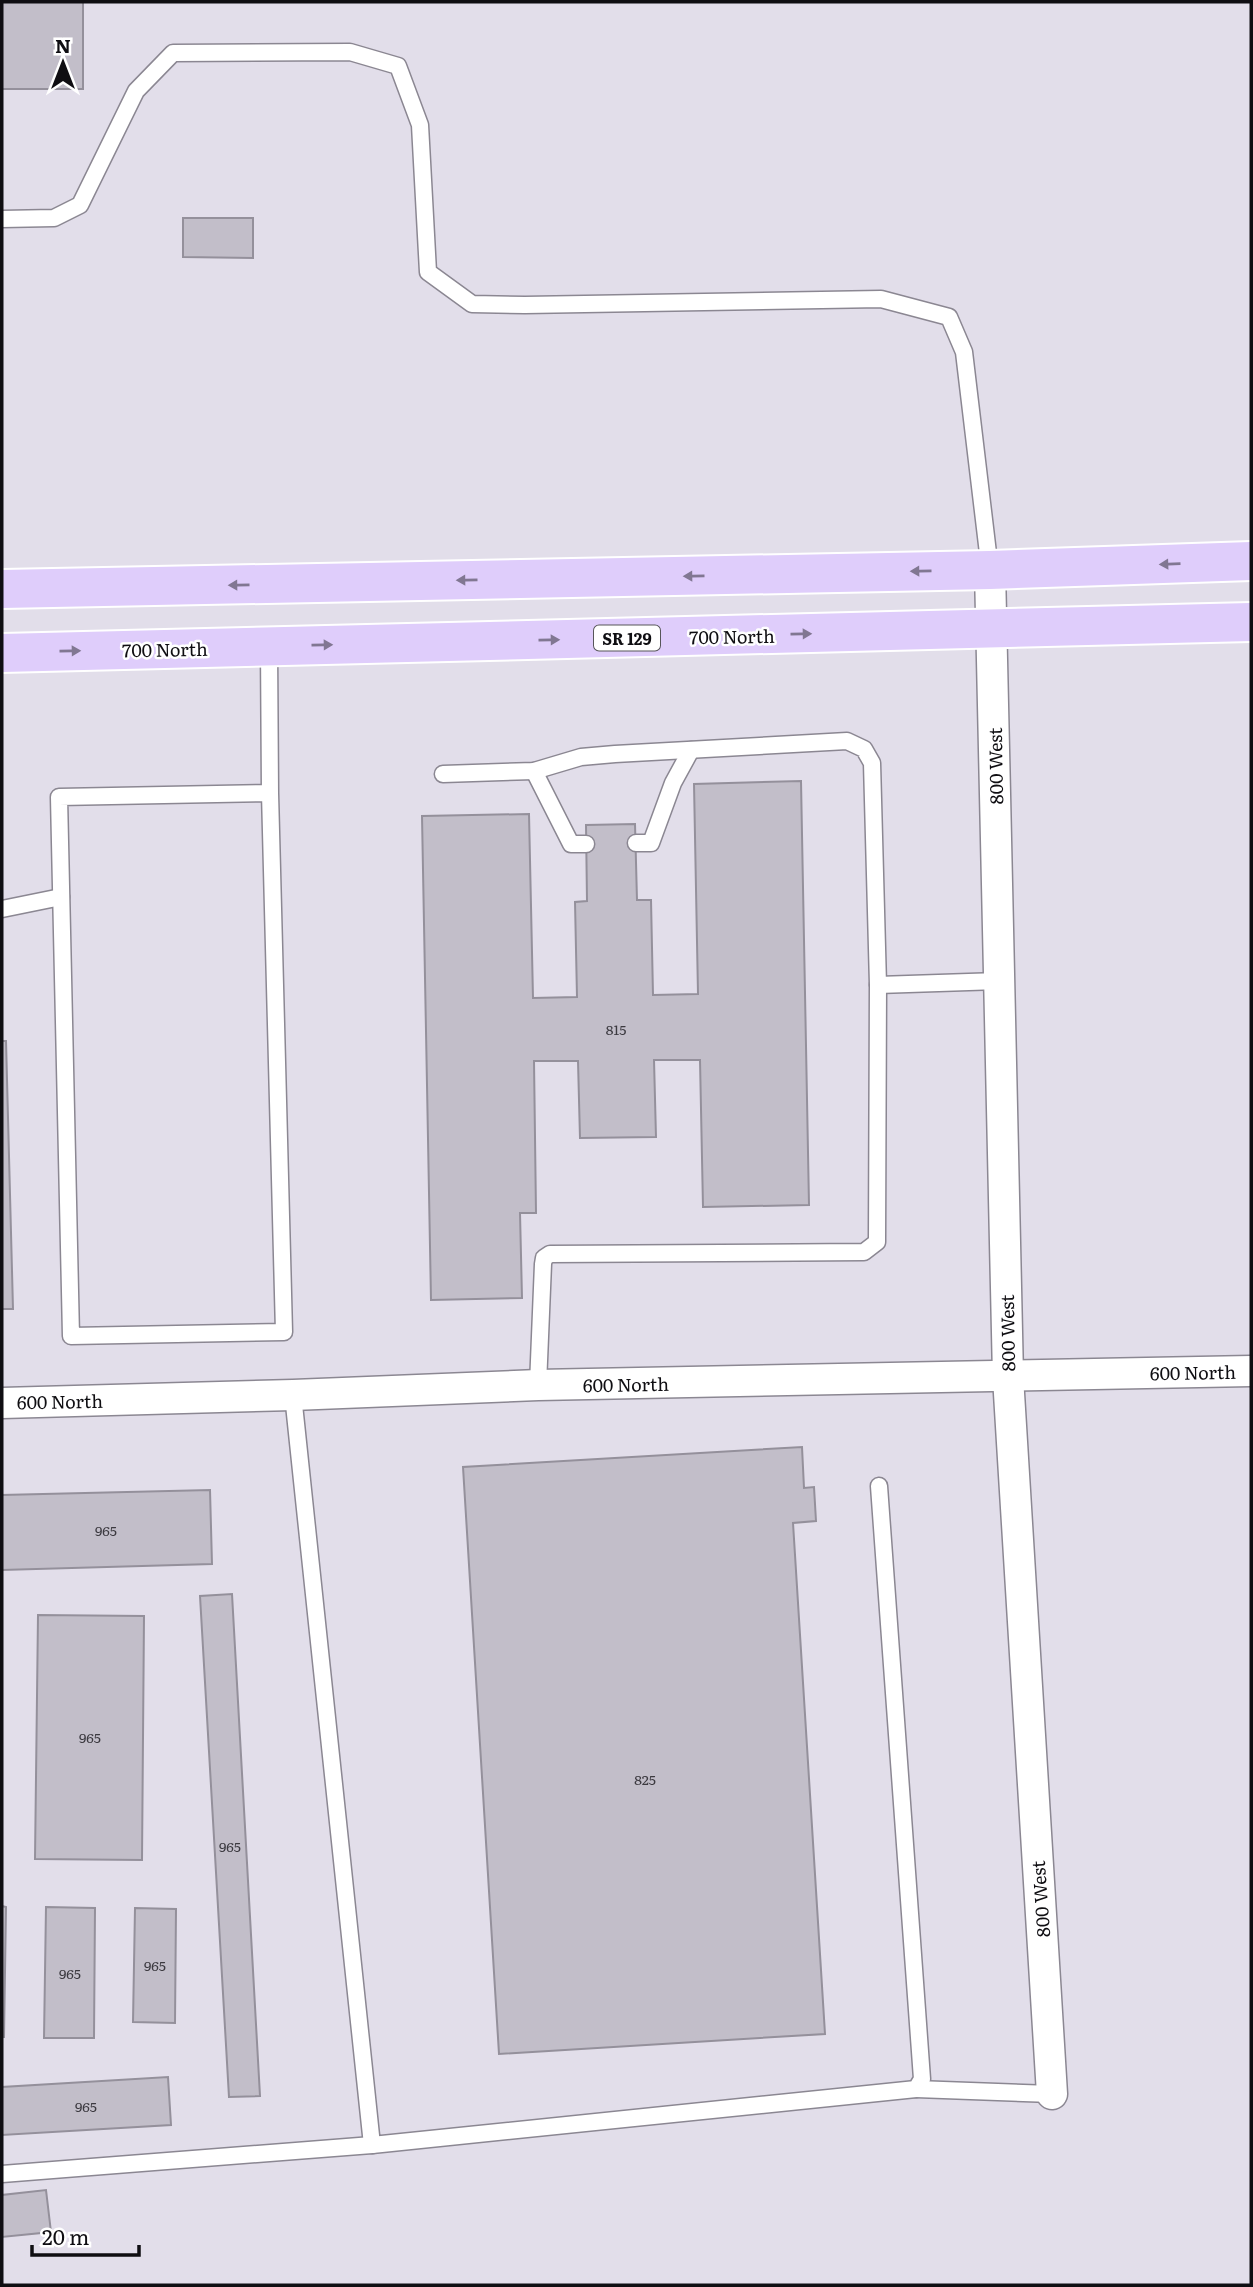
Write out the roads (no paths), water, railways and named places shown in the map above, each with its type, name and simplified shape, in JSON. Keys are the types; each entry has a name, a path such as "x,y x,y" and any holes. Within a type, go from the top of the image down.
{"main road":[{"path":"2,589 990,570 1251,561"},
{"name":"700 North","path":"2,653 1251,622"}],"street":[{"name":"800 West","path":"990,570 1008,1377 1052,2094"},
{"name":"600 North","path":"2,1403 538,1385 1251,1371"}],"lane":[{"path":"2,219 54,218 80,205 136,91 173,53 350,52 398,66 421,125 428,272 472,304 881,299 950,317 964,352 990,570"},
{"path":"270,647 270,793 284,1332 71,1336 59,797 270,793"},
{"path":"443,774 534,771 581,757 847,741 864,749 872,763 878,985 877,1242 864,1252 550,1254 544,1258 542,1264 538,1385"},
{"path":"636,844 651,843 673,783 691,750"},
{"path":"534,771 572,844 586,844"},
{"path":"2,909 61,897"},
{"path":"878,985 999,981"},
{"path":"293,1395 372,2145"},
{"path":"879,1486 922,2078 916,2089"},
{"path":"2,2174 372,2145 916,2089 1052,2094"}]}
